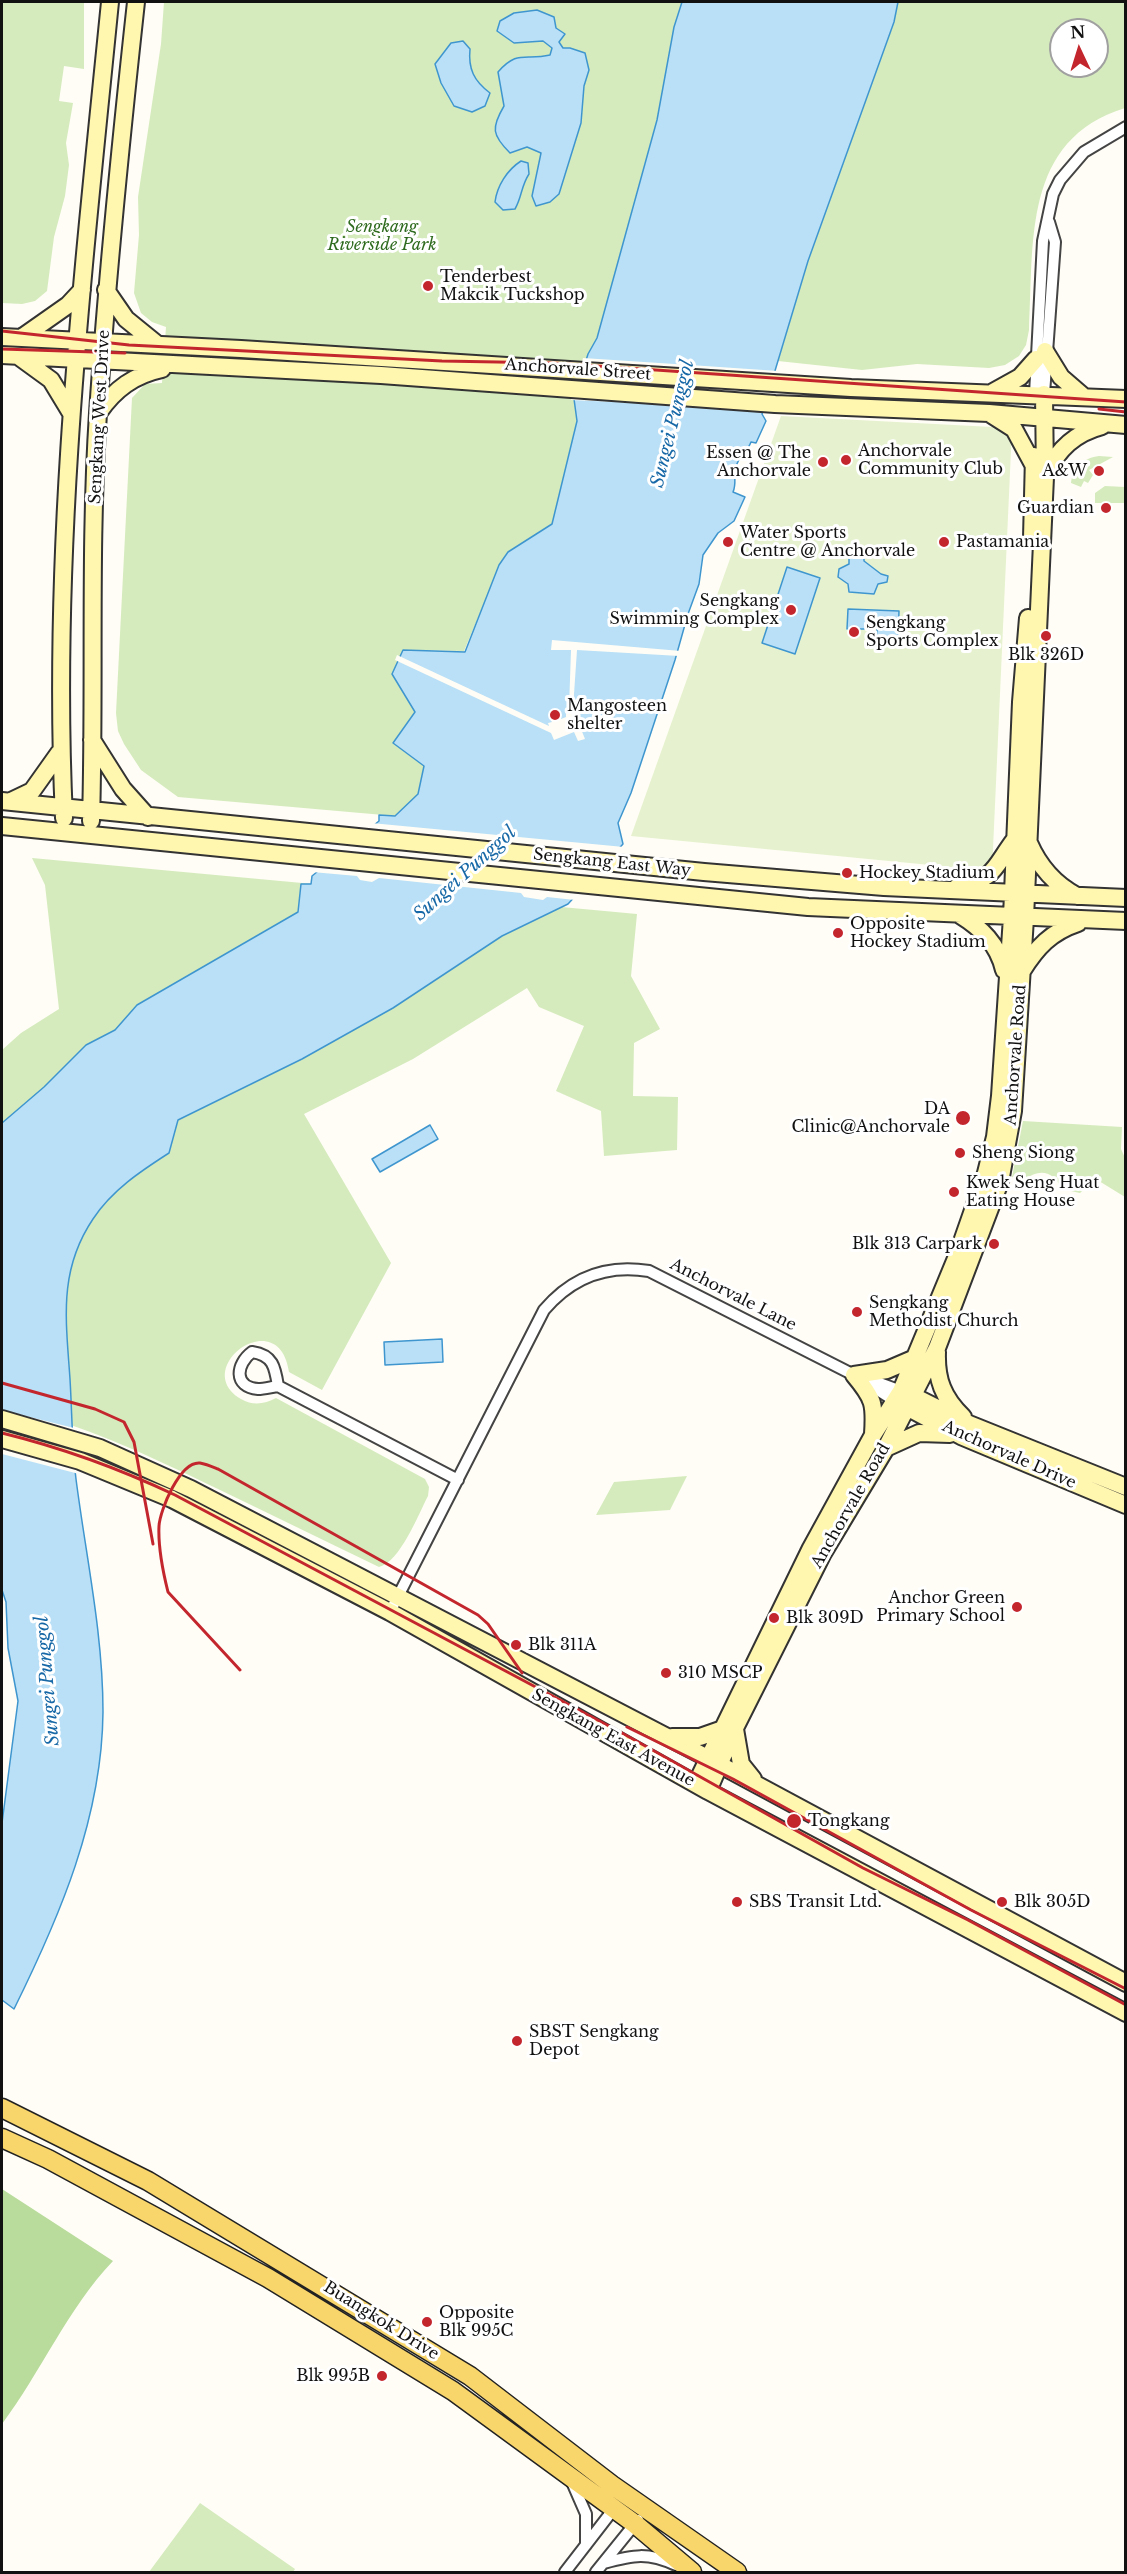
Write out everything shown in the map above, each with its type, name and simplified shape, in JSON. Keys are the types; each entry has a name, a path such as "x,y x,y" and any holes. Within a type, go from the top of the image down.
{"main road":[{"name":"Sengkang West Drive","path":"64,831 59,753 71,414 110,2"},
{"name":"Sengkang West Drive","path":"91,834 98,413 106,290 135,2"},
{"path":"21,338 68,305 82,290"},
{"path":"106,290 126,319 145,337 158,345"},
{"name":"Anchorvale Street","path":"2,337 850,387 1125,399"},
{"path":"138,363 139,344"},
{"path":"992,393 1020,377 1041,355 1083,396"},
{"path":"10,356 51,380 71,414"},
{"name":"Anchorvale Street","path":"10,356 846,408 989,413 1118,424"},
{"path":"98,413 112,394 128,382 146,373 181,365"},
{"name":"Anchorvale Road","path":"728,1729 823,1553 886,1448 904,1399 915,1358 969,1222 995,1137 1019,918 1039,472 1040,394"},
{"path":"989,413 1014,429 1039,472 1079,434 1118,424"},
{"path":"91,739 123,789 153,818"},
{"path":"6,802 32,791 59,753"},
{"name":"Sengkang East Way","path":"6,802 704,872 1019,895 1125,898"},
{"name":"Sengkang East Way","path":"2,825 808,907 1125,921"},
{"path":"942,890 973,884 994,872 1021,839 1046,872 1063,889 1078,897"},
{"path":"959,915 986,934 1014,975 1043,940 1065,927 1088,920"},
{"name":"Anchorvale Road","path":"702,1787 811,1548 873,1435 904,1399 937,1348 982,1233 1000,1182 1010,1138 1014,975"},
{"path":"886,1448 919,1433 965,1430 940,1386 936,1367 937,1348"},
{"path":"854,1375 887,1370 915,1358"},
{"path":"854,1375 872,1396 874,1403 873,1435"},
{"name":"Anchorvale Drive","path":"904,1399 965,1430 1125,1504"},
{"name":"Sengkang East Avenue","path":"2,1419 100,1448 159,1473 669,1737 1125,1983"},
{"name":"Anchorvale Drive","path":"965,1430 1125,1487"},
{"name":"Sengkang East Avenue","path":"2,1439 98,1468 172,1499 390,1612 702,1787 1125,2013"},
{"path":"669,1737 690,1738 728,1729 741,1764 760,1786"},
{"name":"Buangkok Drive","path":"2,2108 148,2181 353,2303 470,2376 619,2501 634,2524 692,2572"},
{"name":"Buangkok Drive","path":"2,2138 48,2159 268,2278 453,2391 570,2478 619,2501 647,2508 737,2572"}],"street":[{"path":"1040,394 1043,241 1053,194 1060,180 1084,152 1125,127"},
{"name":"Anchorvale Lane","path":"390,1612 544,1310 558,1293 602,1270 627,1267 649,1271 904,1399"},
{"path":"278,1386 458,1480"},
{"path":"570,2478 586,2514 586,2545"},
{"path":"565,2572 619,2501"},
{"path":"596,2572 647,2508"},
{"path":"604,2563 638,2555 657,2557 692,2572"}],"green space":[{"path":"2,2 84,2 84,69 64,66 59,101 73,103 66,143 69,165 65,196 54,237 47,291 35,301 22,304 2,303"},
{"name":"Sengkang Riverside Park","path":"164,2 682,2 674,27 657,120 597,338 588,354 574,399 577,421 552,524 508,552 500,565 464,651 403,650 415,712 393,743 424,766 418,794 395,816 178,797 141,770 118,731 116,713 132,398 145,384 162,383 166,327 152,322 141,313 134,293 139,235 138,197 161,44"},
{"path":"898,2 1125,2 1125,108 1092,123 1067,144 1051,169 1040,198 1034,230 1029,330 1026,345 1019,356 1005,365 989,368 917,364 862,370 778,361 808,261 894,22"},
{"name":"Sengkang Sports Complex","path":"781,416 1012,428 992,871 631,836"},
{"path":"1099,456 1113,457 1089,470 1093,475 1088,483 1084,481 1081,487 1071,483 1074,472 1080,464"},
{"path":"1105,486 1125,487 1125,503 1095,503 1095,493"},
{"path":"32,858 637,914 631,976 660,1029 634,1043 633,1096 678,1097 677,1150 604,1156 601,1111 556,1091 584,1026 539,1007 527,988 413,1059 304,1114 391,1263 322,1390 289,1372 282,1352 270,1342 256,1342 242,1348 231,1358 225,1372 228,1386 241,1399 250,1403 263,1403 276,1398 425,1479 429,1487 428,1496 408,1537 394,1556 379,1567 139,1452 59,1421 2,1406 2,1050 21,1033 59,1009 45,885"},
{"path":"1023,1121 1122,1127 1121,1149 1125,1158 1125,1197 1099,1181 1089,1184 1080,1193 1062,1189 1055,1178 1046,1173 1035,1174 1024,1180 1012,1177"},
{"path":"687,1476 670,1510 596,1515 614,1482"},
{"path":"2,2189 113,2261 82,2299 2,2424"},
{"path":"200,2503 295,2569 293,2572 149,2572"}],"water":[{"name":"Sungei Punggol","path":"682,2 898,2 894,22 808,261 762,414 766,421 756,443 751,442 737,463 733,492 745,497 734,521 718,533 703,555 699,584 675,660 631,793 618,823 623,844 568,904 502,936 393,1008 302,1059 178,1120 169,1153 118,1190 93,1219 82,1238 69,1277 66,1316 75,1467 100,1653 103,1712 101,1751 87,1828 75,1865 47,1938 14,2009 2,2000 2,1823 18,1701 8,1648 6,1602 2,1590 2,1123 44,1087 86,1045 115,1030 137,1005 298,912 301,884 311,884 312,876 379,821 379,815 395,816 418,794 424,766 393,743 415,712 392,674 403,650 465,652 499,565 508,552 552,524 577,421 574,399 588,354 597,338 657,120 674,27"},
{"path":"537,10 554,17 556,28 565,34 559,42 563,48 585,53 589,70 584,86 581,123 559,194 550,202 536,206 532,196 541,153 527,147 510,153 497,136 495,126 504,106 498,72 511,60 550,55 552,48 543,41 514,43 497,31 500,21 514,13"},
{"path":"463,41 470,49 473,74 490,93 485,106 472,112 454,106 441,83 435,64 451,43"},
{"path":"521,161 528,163 529,174 515,209 503,210 495,202 500,184"},
{"path":"859,546 864,548 864,561 881,574 888,576 887,582 878,584 874,594 849,592 848,584 838,577 839,569 849,564 849,552"},
{"name":"Sengkang Swimming Complex","path":"787,567 820,578 795,654 762,643"},
{"path":"848,609 899,611 898,637 877,637 877,624 868,624 868,629 847,629"},
{"path":"430,1125 438,1139 380,1172 372,1159"},
{"path":"442,1339 443,1362 385,1365 384,1342"}],"pier":[{"path":"583,358 778,371 767,409 571,400"},
{"path":"552,640 681,651 679,656 577,650 573,709 585,739 578,741 574,732 554,740 551,733 395,660 397,655 549,726 548,723 552,722 549,717 551,711 559,711 561,719 566,717 566,709 569,708 571,650 551,650"},
{"path":"371,823 624,847 575,900 547,897 543,900 524,897 521,893 379,878 372,882 360,880 357,876 312,872"},
{"path":"2,1410 74,1428 79,1474 2,1454"}],"railway":[{"path":"2,331 129,345 442,361 553,363 1126,402"},
{"path":"2,349 125,353"},
{"path":"1099,409 1126,412"},
{"path":"2,1383 95,1409 124,1422 134,1442 153,1544"},
{"path":"2,1433 90,1460 175,1495 622,1733 863,1868 968,1920 1126,2005"},
{"path":"240,1670 168,1592 166,1584 159,1542 160,1519 172,1488 185,1470 193,1464 200,1463 218,1469 478,1615 488,1624 522,1673"},
{"path":"627,1727 733,1779 971,1910 1126,1989"}],"place":[{"name":"Tenderbest Makcik Tuckshop","path":"428,286"},
{"name":"Anchorvale Community Club","path":"846,460"},
{"name":"Essen @ The Anchorvale","path":"823,462"},
{"name":"A&W","path":"1099,471"},
{"name":"Guardian","path":"1106,508"},
{"name":"Water Sports Centre @ Anchorvale","path":"728,542"},
{"name":"Pastamania","path":"944,542"},
{"name":"Sengkang Swimming Complex","path":"791,610"},
{"name":"Sengkang Sports Complex","path":"854,632"},
{"name":"Blk 326D","path":"1046,636"},
{"name":"Mangosteen shelter","path":"555,715"},
{"name":"Hockey Stadium","path":"847,873"},
{"name":"Opposite Hockey Stadium","path":"838,933"},
{"name":"DA Clinic@Anchorvale","path":"963,1118"},
{"name":"Sheng Siong","path":"960,1153"},
{"name":"Kwek Seng Huat Eating House","path":"954,1192"},
{"name":"Blk 313 Carpark","path":"994,1244"},
{"name":"Sengkang Methodist Church","path":"857,1312"},
{"name":"Anchor Green Primary School","path":"1017,1607"},
{"name":"Blk 309D","path":"774,1618"},
{"name":"Blk 311A","path":"516,1645"},
{"name":"310 MSCP","path":"666,1673"},
{"name":"Tongkang","path":"794,1821"},
{"name":"SBS Transit Ltd.","path":"737,1902"},
{"name":"Blk 305D","path":"1002,1902"},
{"name":"SBST Sengkang Depot","path":"517,2041"},
{"name":"Opposite Blk 995C","path":"427,2322"},
{"name":"Blk 995B","path":"382,2376"}]}
